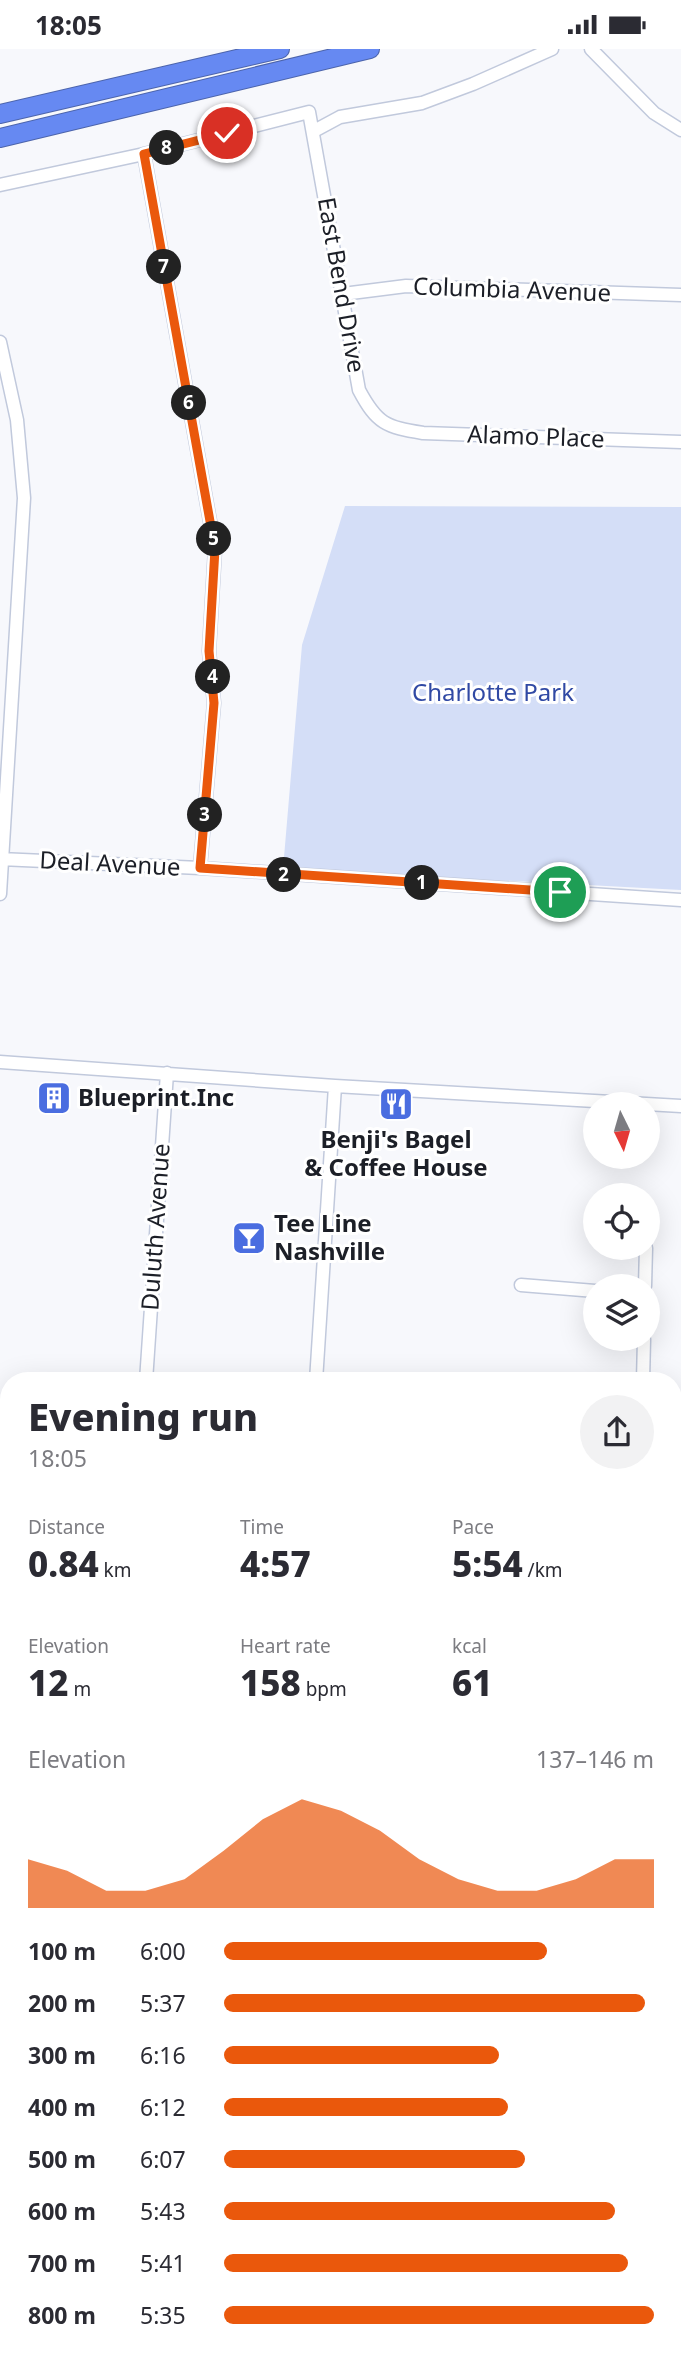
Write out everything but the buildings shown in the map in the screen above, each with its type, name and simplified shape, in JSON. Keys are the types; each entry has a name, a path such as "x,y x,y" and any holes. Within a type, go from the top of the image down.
{"highway":[{"path":"0,114 280,49"},
{"path":"0,138 370,49"}],"street":[{"path":"0,185 144,154 309,112 314,131 340,117 422,103 473,85 552,49"},
{"path":"591,49 654,113 681,129"},
{"name":"East Bend Drive","path":"314,131 359,390 370,411 391,428"},
{"path":"144,154 215,549 209,651 214,703 200,868"},
{"name":"Columbia Avenue","path":"343,294 406,286 681,295"},
{"path":"0,342 17,420 24,499 7,681 0,894"},
{"name":"Alamo Place","path":"391,428 423,433 681,442"},
{"name":"Deal Avenue","path":"1,859 200,868 681,900"},
{"path":"0,1062 335,1086 681,1106"},
{"name":"Duluth Avenue","path":"147,1372 167,1073"},
{"path":"317,1372 335,1086"},
{"path":"521,1285 583,1290"},
{"path":"643,1372 644,1351"}],"green space":[{"name":"Charlotte Park","path":"345,506 681,507 681,890 283,869 302,645"}],"place":[{"name":"Blueprint.Inc","path":"54,1098"},
{"name":"Benji's Bagel & Coffee House","path":"396,1104"},
{"name":"Tee Line Nashville","path":"249,1238"}],"route":[{"path":"227,133 144,154 215,549 209,651 214,703 200,868 560,892"}]}
